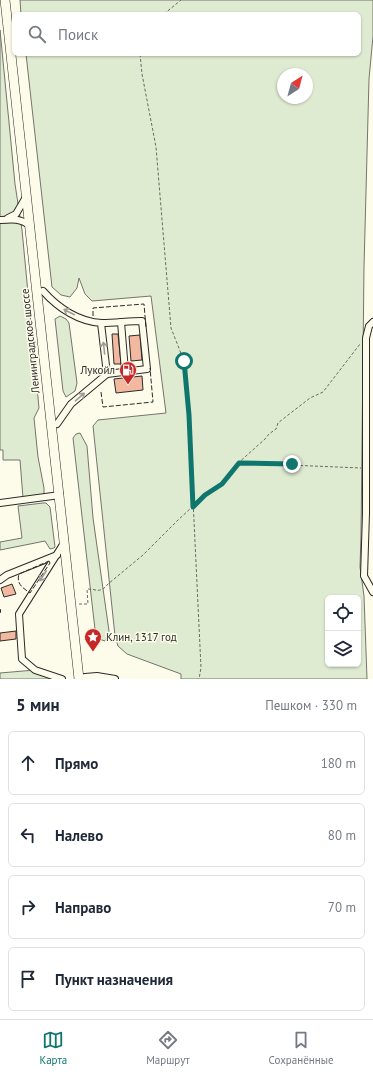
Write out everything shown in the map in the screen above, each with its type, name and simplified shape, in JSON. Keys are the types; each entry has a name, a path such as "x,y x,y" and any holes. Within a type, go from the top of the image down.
{"highway":[{"name":"Ленинградское шоссе","path":"5,0 60,495 64,543 83,678"},
{"path":"11,0 12,12"},
{"name":"Ленинградское шоссе","path":"17,56 77,604 83,678"}],"street":[{"path":"7,219 16,214 26,197"},
{"path":"0,220 15,218 30,226"},
{"path":"43,291 52,301 64,310 80,318 101,323 142,321 148,369 106,374 71,404 57,424"},
{"path":"121,322 125,371"},
{"path":"373,322 369,326 366,341 366,513 364,576 373,592"},
{"path":"101,323 106,374"},
{"path":"0,503 60,495"},
{"path":"62,679 35,670 22,659 19,614 64,543"},
{"path":"0,580 3,576 57,555"},
{"path":"83,678 97,676 115,679"}],"path":[{"path":"166,12 181,0"},
{"path":"140,56 142,74 156,147 171,328 184,361 189,415 201,668 200,679"},
{"path":"77,604 88,604 87,590 100,591 104,589 143,555 205,495 222,484 239,463 265,439 268,434 276,429 278,423 282,419 310,398 323,392 354,351 360,344 366,341"},
{"path":"239,463 365,468"}],"green space":[{"path":"20,0 373,0 373,36 369,79 364,267 360,567 364,596 367,679 181,679 181,674 127,654 118,646 115,636 93,426 98,420 166,413 151,296 92,301 85,294 79,278 77,288 70,297 61,295 52,287 26,56 361,56 361,12 21,12"},
{"path":"0,30 15,184 22,230 39,408 34,418 38,457 44,488 44,493 41,496 23,498 20,460 3,460 3,450 0,450"},
{"path":"60,316 66,319 69,323 77,383 75,391 66,397 63,391 55,319"},
{"path":"80,433 87,446 93,518 109,631 105,641 96,638 73,438 76,434"},
{"path":"46,503 50,507 55,547 50,549 45,541 0,550 0,542 22,538 18,506"},
{"path":"35,670 50,679 0,679 0,673"}],"building":[{"path":"112,334 118,334 121,364 114,364"},
{"path":"140,335 142,360 131,361 129,336"},
{"path":"142,376 143,390 116,393 114,379"},
{"path":"12,584 16,594 4,597 1,588"},
{"path":"16,631 16,639 0,641 0,633"}],"fence":[{"path":"93,316 93,308 144,304 146,328"},
{"path":"101,392 103,407 153,402 150,368"},
{"path":"49,561 50,563 30,593 19,583 19,574 49,561"}],"place":[{"name":"Лукойл","path":"128,385"},
{"name":"Клин, 1317 год","path":"93,652"}],"route":[{"path":"184,361 189,415 193,507 205,495 222,484 239,463 292,464"}]}
